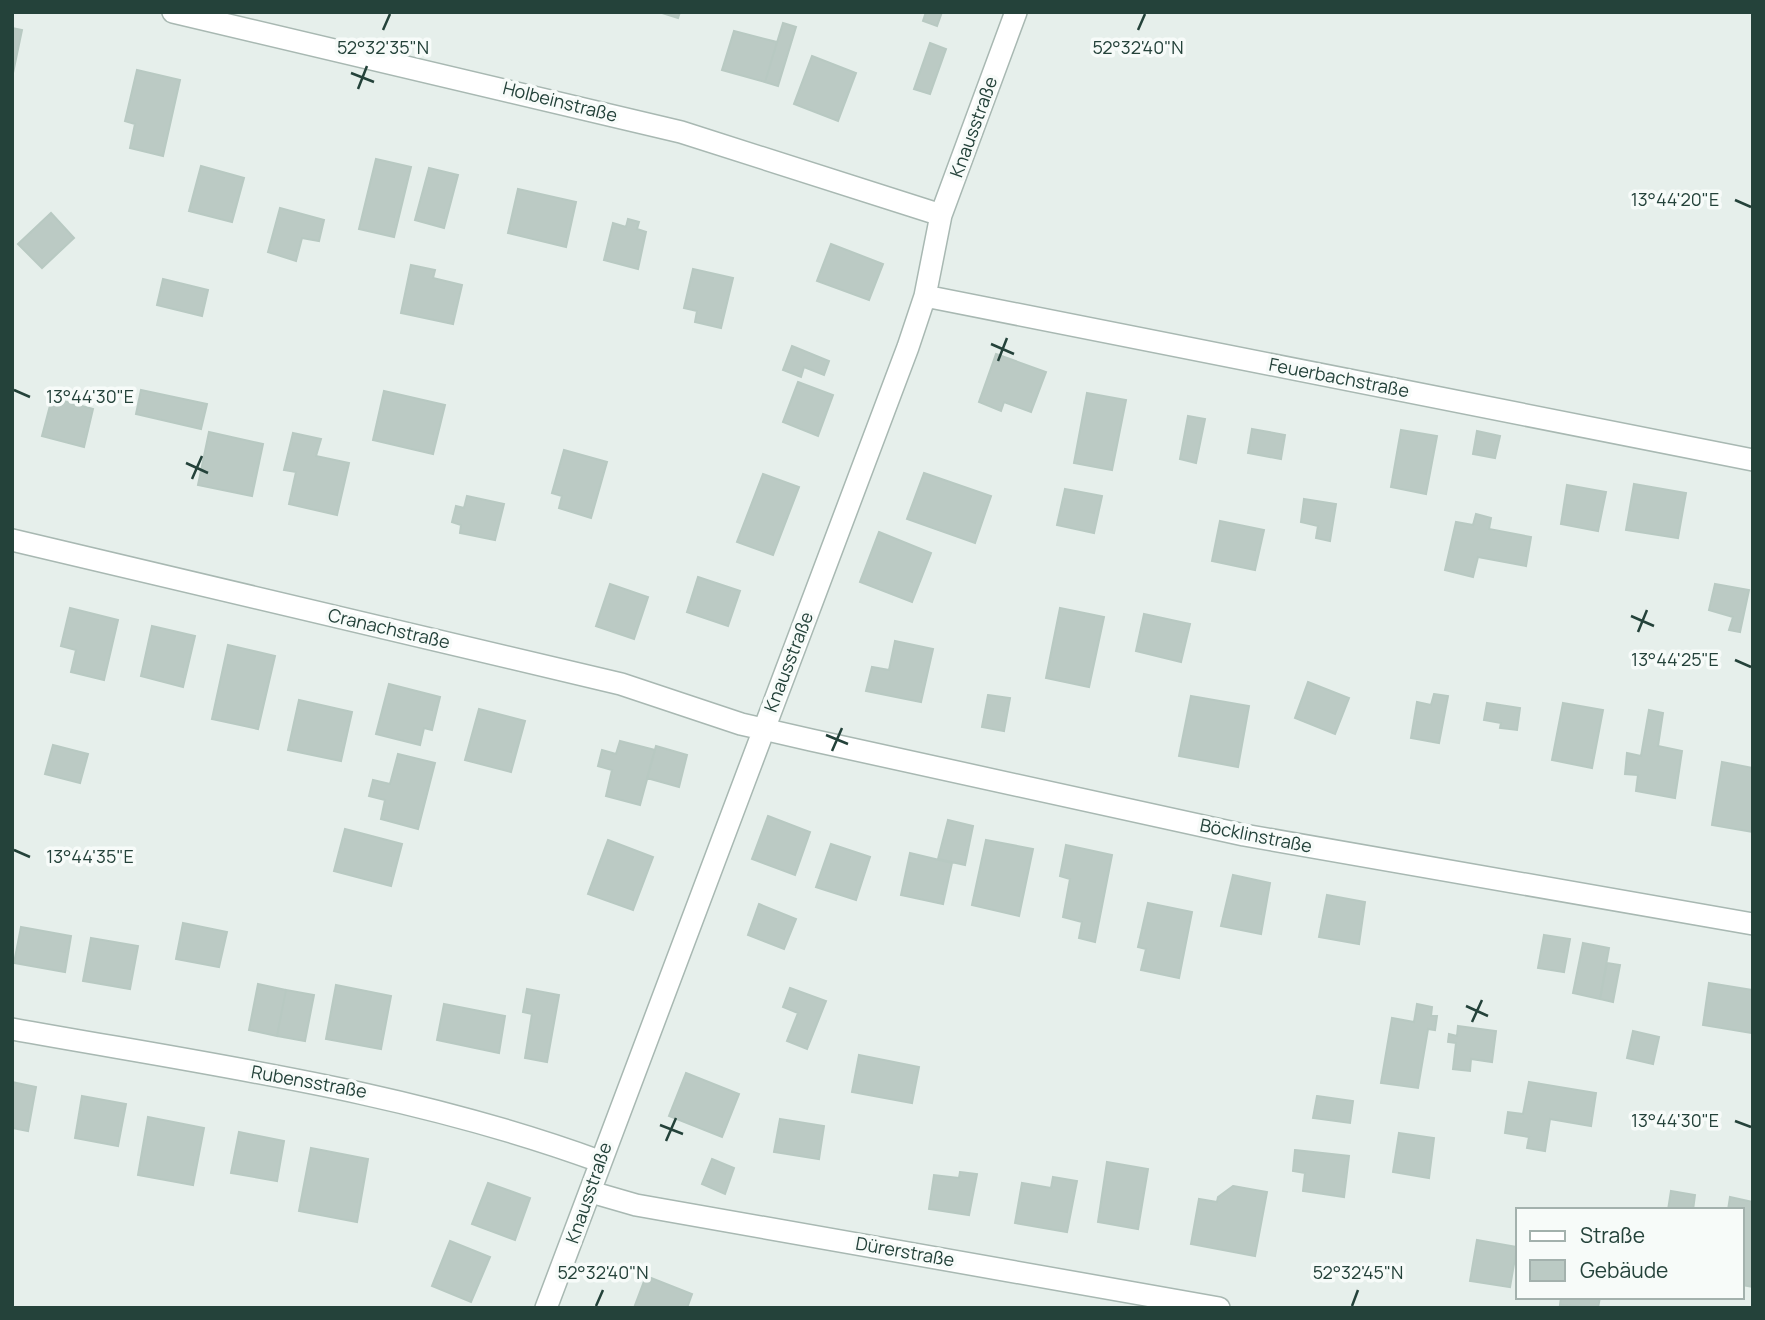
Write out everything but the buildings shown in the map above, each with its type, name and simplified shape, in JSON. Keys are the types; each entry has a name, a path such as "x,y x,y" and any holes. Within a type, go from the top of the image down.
{"street":[{"name":"Holbeinstraße","path":"173,12 681,132 941,215"},
{"name":"Knausstraße","path":"546,1308 925,296 941,215 1016,12"},
{"name":"Feuerbachstraße","path":"925,296 1753,460"},
{"name":"Cranachstraße","path":"12,540 621,684 764,730"},
{"name":"Böcklinstraße","path":"764,730 1244,835 1753,924"},
{"name":"Rubensstraße","path":"12,1029 378,1095 478,1120 599,1161"},
{"name":"Dürerstraße","path":"591,1192 636,1205 1219,1308"}]}
